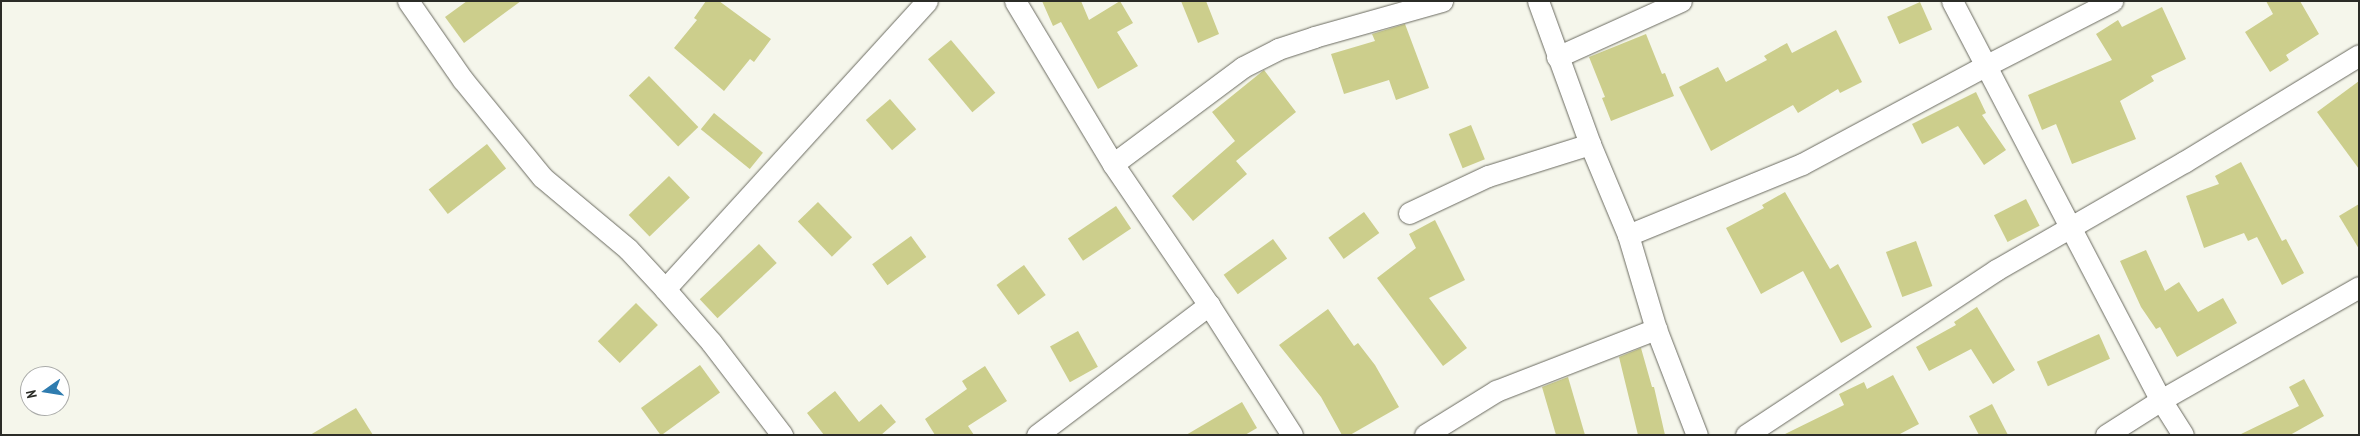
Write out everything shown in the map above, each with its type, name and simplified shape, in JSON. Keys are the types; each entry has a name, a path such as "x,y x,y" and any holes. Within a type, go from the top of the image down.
{"street":[{"path":"408,1 463,80 542,177 628,249 711,342 782,435"},
{"path":"665,289 927,1"},
{"path":"1015,1 1113,164 1210,305 1292,435"},
{"path":"1113,164 1243,67 1278,49 1442,1"},
{"path":"1538,1 1590,144 1628,235 1656,329 1696,435"},
{"path":"1557,57 1682,1"},
{"path":"1952,1 2161,400 2182,435"},
{"path":"1628,235 1802,164 1985,66 2112,1"},
{"path":"1746,435 1996,270 2184,162 2359,54"},
{"path":"1409,213 1488,176 1590,144"},
{"path":"2106,435 2161,400 2359,287"},
{"path":"1037,435 1210,305"},
{"path":"1425,435 1496,391 1656,329"}],"building":[{"path":"467,1 521,1 464,43 445,17"},
{"path":"706,1 719,1 771,39 754,62 750,59 724,91 674,48 697,20 694,18"},
{"path":"1042,1 1081,1 1089,20 1120,1 1133,23 1117,32 1138,66 1098,89 1061,22 1053,26"},
{"path":"1181,1 1206,1 1219,34 1198,43"},
{"path":"2266,1 2300,1 2319,34 2286,55 2289,60 2270,72 2245,32 2273,14"},
{"path":"1920,2 1932,29 1899,44 1887,17"},
{"path":"2162,7 2186,59 2151,76 2154,81 2120,101 2136,139 2072,164 2056,124 2042,130 2028,95 2112,60 2096,34 2118,20 2122,27"},
{"path":"1405,24 1429,88 1396,100 1389,80 1344,94 1331,54 1375,41 1372,34"},
{"path":"1836,30 1862,82 1840,93 1838,89 1798,113 1793,105 1711,151 1679,87 1718,67 1726,82 1767,60 1764,56 1787,43 1792,53"},
{"path":"1646,34 1662,74 1665,73 1674,96 1611,121 1602,98 1605,97 1589,57"},
{"path":"951,40 995,93 972,112 928,59"},
{"path":"1264,70 1296,112 1236,161 1247,174 1193,221 1172,196 1235,141 1212,112"},
{"path":"649,76 698,127 678,147 629,95"},
{"path":"2359,81 2359,169 2317,112"},
{"path":"1976,92 1986,113 1982,115 2006,150 1984,165 1958,126 1922,144 1912,124"},
{"path":"890,99 916,129 892,150 866,120"},
{"path":"714,113 763,153 750,169 701,129"},
{"path":"1471,125 1485,159 1463,168 1449,134"},
{"path":"487,144 506,168 448,214 429,190"},
{"path":"2241,162 2282,241 2286,239 2304,273 2282,285 2257,237 2248,241 2244,233 2204,248 2186,196 2219,184 2215,176"},
{"path":"669,176 690,198 650,236 629,215"},
{"path":"1785,192 1830,269 1838,264 1872,327 1841,343 1803,271 1761,294 1726,228 1764,208 1762,205"},
{"path":"2026,199 2040,226 2008,242 1994,215"},
{"path":"818,202 852,237 832,257 798,221"},
{"path":"2359,204 2359,249 2339,216"},
{"path":"1116,206 1131,228 1083,261 1068,238"},
{"path":"1364,212 1379,233 1344,259 1328,238"},
{"path":"1435,220 1465,280 1429,298 1467,348 1443,366 1377,278 1416,248 1409,234"},
{"path":"911,236 926,257 887,285 872,264"},
{"path":"1273,239 1287,258 1238,294 1224,275"},
{"path":"1916,241 1932,286 1902,297 1886,252"},
{"path":"759,244 777,263 717,318 700,299"},
{"path":"2146,250 2165,291 2179,282 2198,312 2223,298 2237,323 2177,357 2160,327 2156,329 2141,307 2120,261"},
{"path":"1024,265 1046,295 1018,315 996,285"},
{"path":"636,303 658,325 620,363 598,341"},
{"path":"1977,307 2015,370 1993,384 1971,349 1929,371 1916,347 1956,325 1954,322"},
{"path":"1328,309 1354,346 1358,343 1375,365 1399,407 1350,435 1342,435 1321,397 1279,345"},
{"path":"1078,331 1098,367 1070,382 1050,347"},
{"path":"2099,334 2110,359 2048,386 2037,362"},
{"path":"1641,348 1652,387 1654,387 1665,435 1638,435 1619,357"},
{"path":"700,365 720,393 661,435 641,408"},
{"path":"985,366 1007,401 968,426 974,435 935,435 925,419 967,389 962,381"},
{"path":"1893,375 1919,424 1898,435 1783,435 1844,405 1839,394 1864,382 1867,389"},
{"path":"1568,377 1585,435 1556,435 1542,387"},
{"path":"2304,379 2324,416 2290,435 2239,435 2299,406 2289,387"},
{"path":"835,391 859,422 881,404 896,422 881,435 824,435 807,413"},
{"path":"1242,402 1257,428 1245,435 1186,435"},
{"path":"1992,404 2008,435 1979,435 1969,416"},
{"path":"356,408 373,435 310,435"}]}
